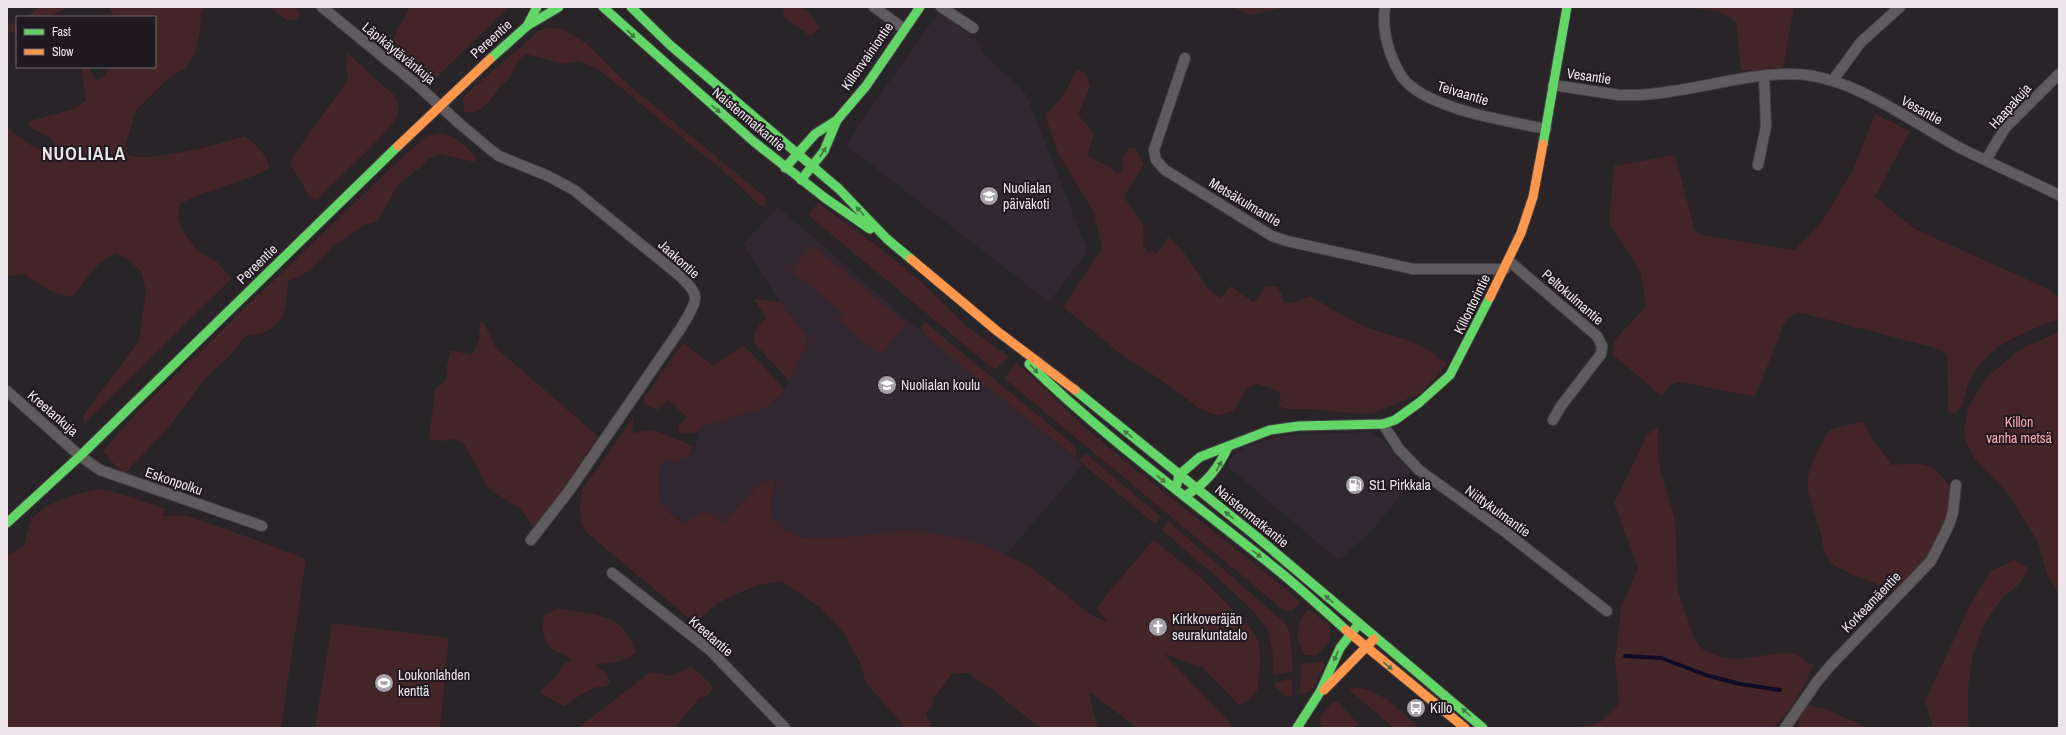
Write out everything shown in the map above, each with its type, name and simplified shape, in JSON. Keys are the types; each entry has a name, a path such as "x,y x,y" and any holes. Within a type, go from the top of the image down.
{"main road":[{"name":"Pereentie","path":"527,26 537,7"},
{"name":"Pereentie","path":"7,523 80,456 440,105 527,26 559,7"},
{"name":"Naistenmatkantie","path":"603,7 686,84 785,168 844,213 886,239"},
{"name":"Naistenmatkantie","path":"631,7 670,45 839,189 886,239 997,331 1050,370 1257,537 1483,728"},
{"name":"Killonvainiontie","path":"801,180 813,166 830,139 837,120 881,65 920,7"},
{"name":"Killontorintie","path":"1179,475 1200,457 1258,434 1281,428 1383,424 1395,420 1420,402 1450,375 1507,265 1521,233 1532,196 1546,129 1567,7"},
{"name":"Killonvainiontie","path":"785,168 815,134 837,120"},
{"name":"Naistenmatkantie","path":"997,331 1064,400 1178,494 1280,572 1366,648 1465,728"},
{"path":"1179,475 1178,494 1197,490 1216,471 1228,447"},
{"path":"1297,728 1320,692 1340,648 1350,633 1359,624"},
{"path":"1320,692 1348,668 1375,638"}],"street":[{"name":"Läpikäytävänkuja","path":"322,7 440,105"},
{"path":"874,7 904,29"},
{"path":"941,7 973,28"},
{"name":"Teivaantie","path":"1385,7 1384,24 1388,45 1402,77 1414,89 1427,97 1455,108 1546,129"},
{"path":"1833,80 1861,42 1900,7"},
{"name":"Metsäkulmantie","path":"1185,58 1154,150 1156,160 1165,170 1272,236 1287,241 1413,269 1439,270 1507,265"},
{"name":"Vesantie","path":"1553,85 1619,95 1648,94 1764,76 1791,74 1813,75 1833,80 1854,88 1986,160 2059,195"},
{"name":"Haapakuja","path":"1986,160 2004,128 2059,74"},
{"path":"1758,165 1766,126 1764,76"},
{"name":"Jaakontie","path":"440,105 460,124 500,156 548,176 574,190 680,276 694,292 696,298 681,328 569,491 531,540"},
{"name":"Peltokulmantie","path":"1507,265 1597,336 1602,346 1601,354 1568,397 1553,420"},
{"name":"Kreetankuja","path":"7,391 80,456"},
{"name":"Niittykulmantie","path":"1383,424 1399,449 1419,470 1504,532 1607,611"},
{"name":"Eskonpolku","path":"80,456 100,470 262,526"},
{"name":"Korkeamäentie","path":"1785,728 1816,682 1931,561 1949,525 1953,512 1956,485"},
{"name":"Kreetantie","path":"612,573 710,650 785,728"}],"shaded area":[{"name":"Nuolialan päiväkoti","path":"938,13 947,17 979,42 984,55 1021,88 1027,96 1087,249 1086,254 1049,302 847,146 855,130"},
{"name":"Nuolialan koulu","path":"778,207 909,321 1083,465 1006,555 976,541 805,538 783,530 773,519 771,505 775,479 759,484 723,523 705,510 685,523 665,510 660,501 659,469 665,458 693,453 701,427 767,407 785,390 808,343 806,334 780,302 743,244"},
{"path":"1371,432 1382,439 1411,471 1397,500 1372,531 1340,559 1337,559 1228,467 1229,460 1249,445 1286,435"}],"green space":[{"path":"40,7 67,7 54,14 28,16"},
{"path":"109,7 209,7 201,10 200,32 195,54 185,69 172,75 136,110 125,147 128,155 152,157 168,155 203,148 244,136 261,150 269,169 202,194 180,204 178,219 184,233 197,250 217,262 232,278 84,424 83,415 139,341 146,290 141,271 126,258 115,253 97,266 71,297 50,291 24,274 11,276 7,274 7,127 32,146 52,153 59,149 48,136 32,129 27,122 75,108 86,101 81,68 89,68 96,80 104,77 109,68 156,68 156,16 114,16"},
{"path":"268,7 295,7 300,15 295,20 288,21"},
{"path":"410,7 509,7 434,80 417,79 385,52"},
{"path":"783,7 805,10 812,16 820,27 813,35 810,36 784,17"},
{"path":"1231,7 1287,7 1251,15"},
{"path":"1683,7 1794,7 1783,68 1741,71 1736,22 1721,12"},
{"path":"16,22 16,32 7,32 7,25"},
{"path":"547,27 565,30 587,44 625,82 763,195 767,200 766,204 763,206 758,204 727,174 598,69 579,61 564,64 526,54 519,61 510,78 501,86 485,106 470,113 464,112 463,97 539,31"},
{"path":"347,53 395,96 399,111 394,121 386,131 317,199 309,196 290,163 296,152 348,80 346,68"},
{"path":"1079,70 1085,73 1090,86 1078,115 1094,133 1087,156 1111,168 1118,174 1123,169 1122,160 1129,148 1135,148 1144,164 1124,196 1142,222 1144,235 1143,244 1147,251 1157,253 1168,237 1183,251 1209,290 1221,298 1230,286 1253,302 1258,298 1266,286 1277,287 1281,293 1284,303 1295,302 1310,296 1345,317 1360,324 1418,344 1437,355 1447,364 1421,393 1374,413 1363,414 1287,409 1278,406 1281,400 1278,390 1257,384 1246,389 1234,411 1217,415 1202,410 1161,380 1122,355 1063,307 1102,248 1094,213 1057,151 1045,114 1055,105 1066,90 1075,71"},
{"path":"1875,114 1910,131 1875,197 1915,229 2046,288 2059,297 2059,319 2008,341 1986,358 1977,368 1970,380 1963,403 1955,413 1948,412 1947,355 1942,350 1802,313 1791,317 1783,326 1756,395 1753,396 1679,382 1671,385 1662,396 1613,355 1614,341 1646,306 1640,270 1609,223 1614,166 1675,155 1695,232 1702,235 1795,250 1821,223 1853,170"},
{"path":"438,133 449,135 459,141 476,159 474,162 440,154 428,159 421,167 398,184 378,221 364,225 333,246 310,271 288,281 284,312 275,326 259,334 246,336 227,359 209,374 167,429 125,473 119,470 103,451 140,409 394,165 427,136"},
{"path":"818,203 884,251 920,281 965,325 1009,357 996,369 990,366 808,215"},
{"path":"812,245 906,323 880,355 838,319 843,313 791,270"},
{"path":"754,299 780,302 806,334 808,343 789,381 755,344 754,333 766,318"},
{"path":"483,321 496,348 598,436 550,509 535,529 520,509 489,489 464,444 453,439 442,441 429,439 435,389 447,379 447,365 451,350 472,355 479,340 480,322"},
{"path":"925,322 1074,445 1077,454 1074,457 929,339 920,328"},
{"name":"Killon vanha metsä","path":"2059,332 2059,595 2047,574 2038,542 2007,492 1974,458 1966,442 1964,431 1968,408 1985,379 2019,350"},
{"path":"683,343 713,366 740,347 746,347 785,390 767,407 701,427 699,432 683,434 679,431 678,426 687,417 668,400 657,410 644,404 644,398"},
{"path":"1017,363 1088,430 1301,602 1293,611 1286,612 1004,378"},
{"path":"634,416 632,433 653,430 694,446 690,455 682,460 676,462 665,458 659,469 660,501 665,510 684,523 705,510 723,523 759,484 775,479 771,505 773,519 783,530 805,538 836,538 913,530 976,541 1028,565 1091,615 1108,622 1096,608 1153,540 1197,574 1250,627 1259,642 1260,663 1257,691 1248,700 1239,705 1203,668 1164,654 1235,728 1138,728 1089,692 1099,728 1040,728 994,691 968,673 952,674 934,697 933,706 928,709 926,715 933,728 906,728 866,683 859,660 843,632 822,609 781,581 758,586 734,595 713,608 696,624 586,532 580,515 583,488"},
{"path":"1863,421 1873,440 1892,465 1922,464 1929,466 1941,475 1954,493 1941,537 1922,566 1896,591 1850,574 1834,565 1829,560 1824,550 1808,490 1811,466 1818,450 1830,430"},
{"path":"1658,426 1658,454 1660,469 1675,520 1678,592 1695,640 1702,649 1721,657 1733,659 1748,658 1784,652 1796,654 1809,664 1815,663 1792,706 1773,728 1573,728 1599,723 1619,704 1615,661 1621,608 1638,568 1614,503 1647,435"},
{"path":"1085,453 1161,517 1155,524 1079,461"},
{"path":"100,489 166,509 162,516 187,516 306,559 281,728 7,728 7,556 24,546 32,519 38,513 54,503 73,495"},
{"path":"1168,521 1286,624 1290,633 1293,671 1273,675 1273,655 1268,630 1255,613 1219,579 1162,530"},
{"path":"2015,560 2028,568 2023,580 2005,595 1990,614 1976,645 1969,677 1969,728 1933,728 1925,701 1971,603 1992,570"},
{"path":"558,609 594,614 606,617 615,622 624,629 635,652 632,656 617,662 595,665 607,674 610,683 605,687 589,690 564,706 542,694 540,691 557,675 565,663 573,661 568,656 552,649 544,635 543,624 545,614"},
{"path":"1308,609 1328,624 1331,635 1326,646 1316,655 1305,655 1299,643 1299,625"},
{"name":"Loukonlahden kenttä","path":"332,623 449,638 440,728 315,728"},
{"path":"1323,661 1325,664 1312,690 1304,694 1299,692 1301,680 1300,667 1302,664"},
{"path":"691,666 711,684 713,689 707,696 699,698 675,728 578,728 650,672 672,676"},
{"path":"1292,679 1292,695 1286,696 1275,687 1275,682"},
{"path":"1355,687 1373,692 1390,702 1420,728 1394,728 1349,690"},
{"path":"1334,702 1339,703 1358,724 1355,728 1322,727 1319,722 1321,716"},
{"path":"1807,705 1823,708 1869,728 1798,728 1801,711"}],"waterway":[{"path":"1625,656 1661,658 1706,675 1740,684 1780,690"}],"traffic: fast":[{"path":"527,26 537,7"},
{"path":"490,59 527,26 559,7"},
{"path":"603,7 753,141 825,198 870,229"},
{"path":"631,7 670,45 839,189 887,239 911,259"},
{"path":"785,168 815,134 837,120 866,86 920,7"},
{"path":"1543,144 1567,7"},
{"path":"801,180 824,151 837,120"},
{"path":"7,523 80,456 398,146"},
{"path":"1177,484 1179,475 1200,457 1270,430 1299,426 1383,424 1395,420 1420,402 1450,375 1490,297"},
{"path":"1029,364 1089,419 1280,572 1346,630"},
{"path":"1075,390 1257,537 1483,728"},
{"path":"1188,494 1207,480 1221,461 1228,447"},
{"path":"1297,728 1320,692 1340,648 1357,626"}],"traffic: slow":[{"path":"398,146 490,59"},
{"path":"1490,297 1521,233 1533,197 1543,144"},
{"path":"911,259 997,331 1075,390"},
{"path":"1346,630 1465,728"},
{"path":"1324,690 1374,639"}],"place":[{"name":"Nuolialan päiväkoti","path":"989,196"},
{"name":"Nuolialan koulu","path":"887,385"},
{"name":"St1 Pirkkala","path":"1355,485"},
{"name":"Kirkkoveräjän seurakuntatalo","path":"1158,627"},
{"name":"Loukonlahden kenttä","path":"384,683"},
{"name":"Killo","path":"1416,708"}],"district":[{"name":"NUOLIALA","path":"84,154"}]}
